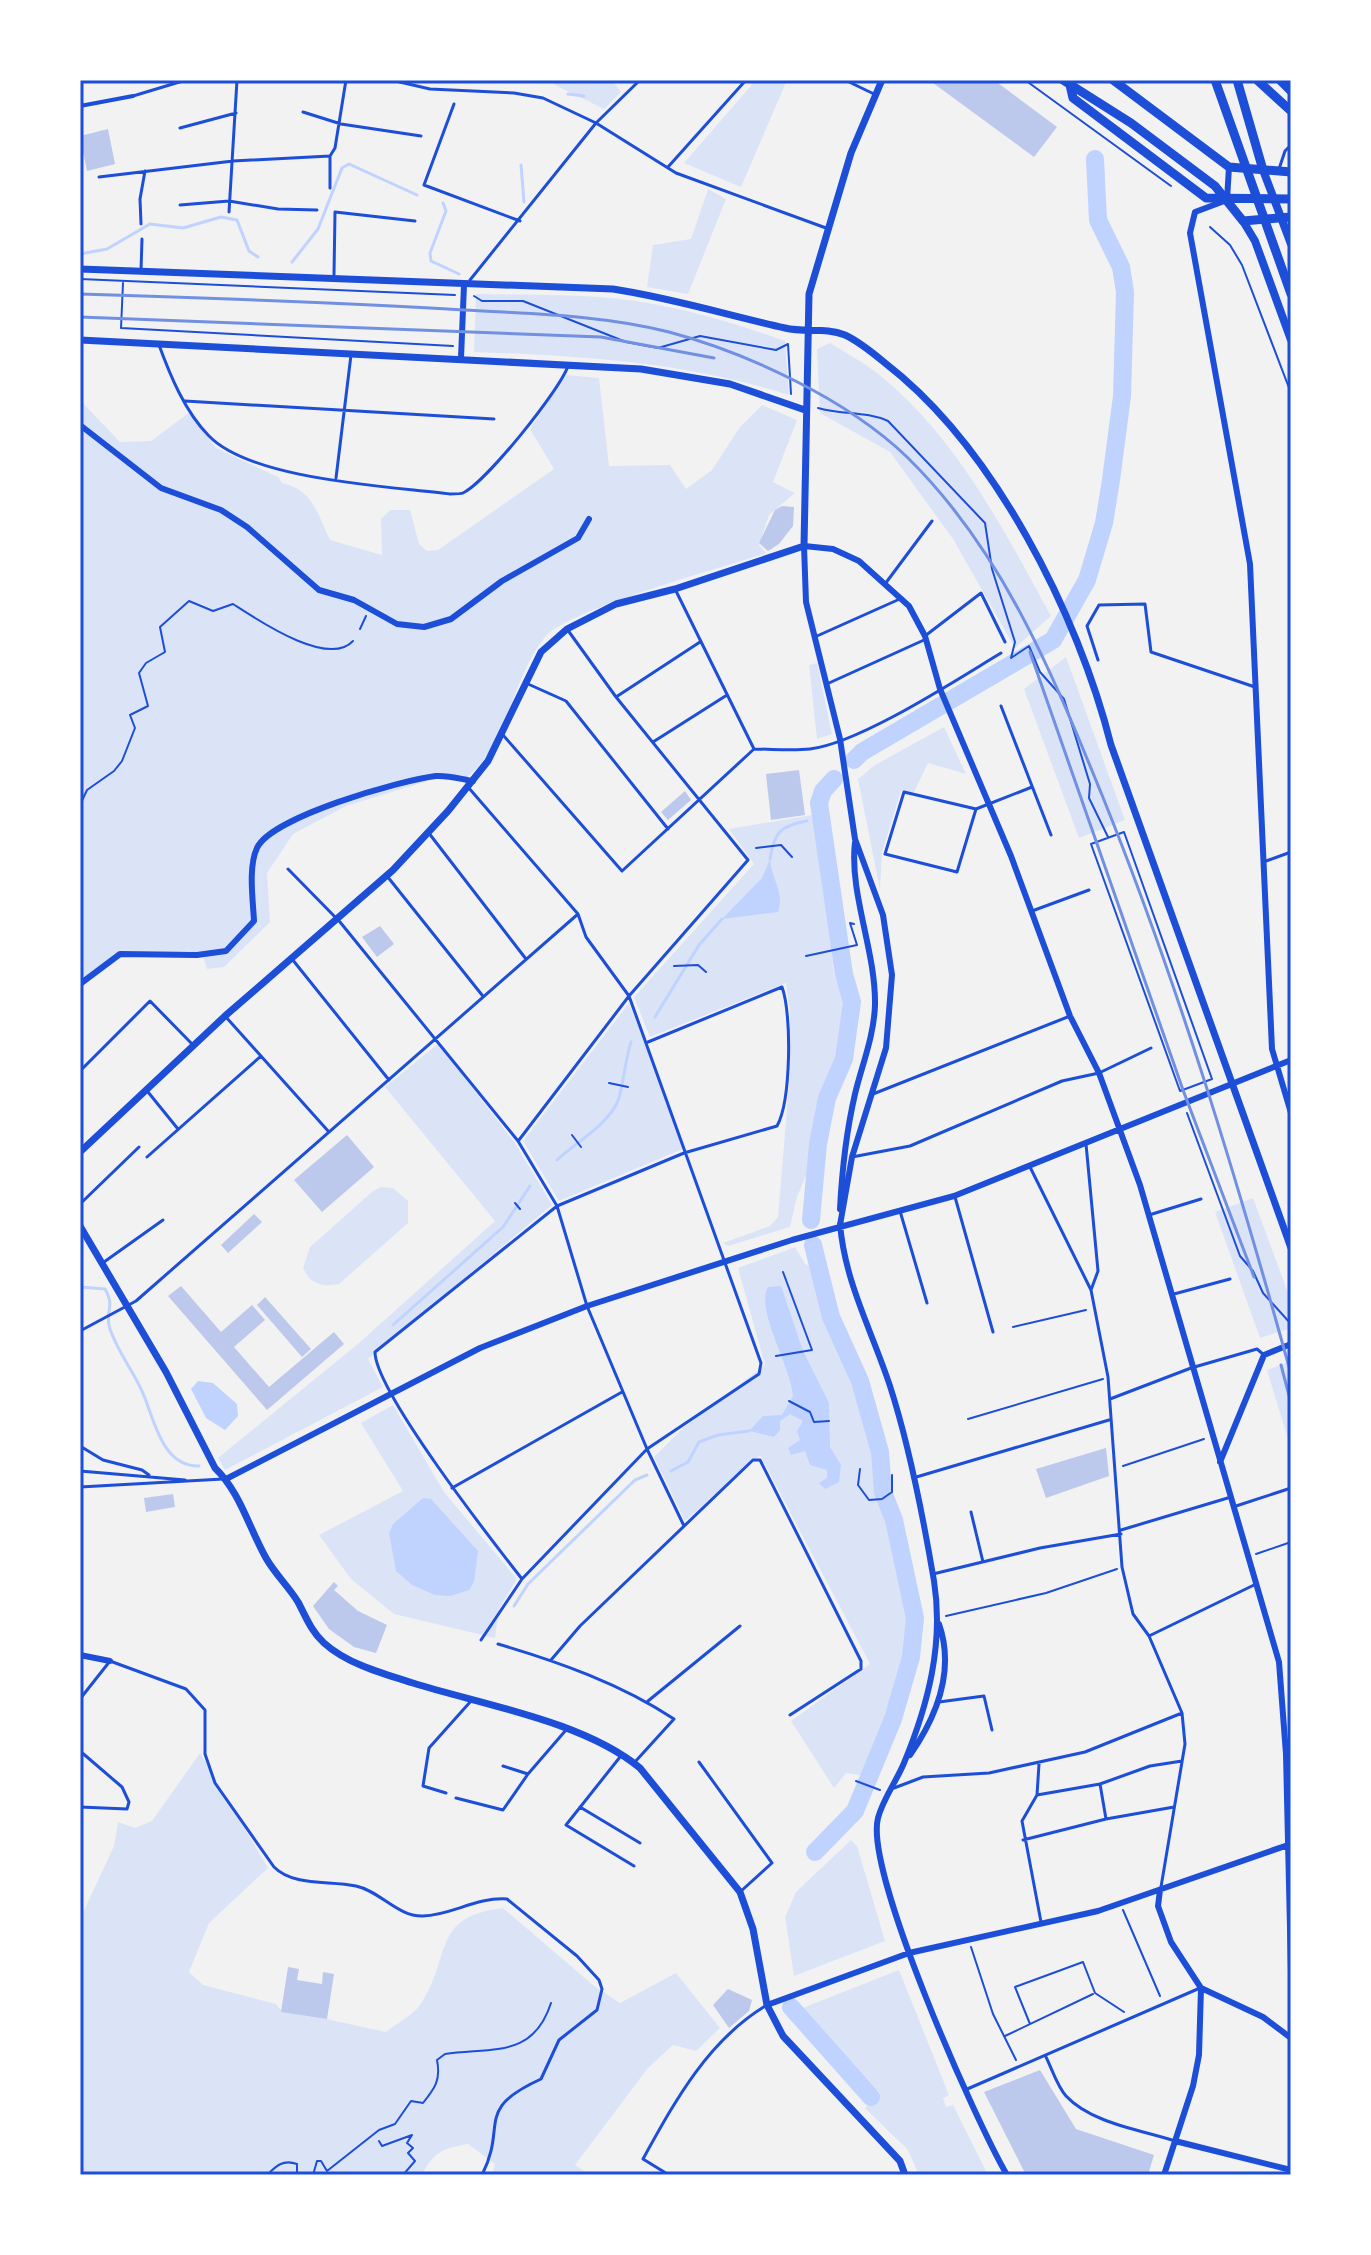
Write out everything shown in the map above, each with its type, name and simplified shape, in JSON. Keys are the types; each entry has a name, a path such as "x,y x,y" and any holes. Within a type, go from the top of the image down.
{"main road":[{"path":"1113,80 1229,167 1291,172"},
{"path":"1215,80 1291,294"},
{"path":"1237,80 1263,170 1275,200 1286,217 1291,244"},
{"path":"1257,80 1291,111"},
{"path":"1280,80 1291,91"},
{"path":"1067,82 1073,98 1206,198 1291,199"},
{"path":"1067,82 1108,107 1215,186 1255,241 1291,340"},
{"path":"1243,221 1286,217"}],"street":[{"path":"840,1225 852,1157 886,1048 892,975 883,915 855,839 840,739 805,593 807,330 809,294 826,228 882,80"},
{"path":"80,106 133,96"},
{"path":"1229,167 1227,200 1195,212 1190,233 1250,564 1272,1049 1291,1113"},
{"path":"80,269 613,289 677,299 789,329 833,331 848,336 904,378 928,401 976,459 1023,532 1058,596 1155,859 1291,1248"},
{"path":"461,358 464,285"},
{"path":"80,340 641,369 730,384 805,410"},
{"path":"80,425 161,488 221,510 247,527 319,590 370,608 397,624 424,627 451,619 502,581 578,538 589,519"},
{"path":"80,1152 225,1016 387,876 428,832 470,784 503,735 541,652 567,629 616,604 675,589 804,546 833,549 859,561 903,598 926,638 940,689 1032,911 1070,1016 1099,1073 1149,1215 1279,1662 1290,1844 1291,1971"},
{"path":"80,984 120,954 197,955 226,951 254,921 255,850 266,833 319,808 438,775 470,784"},
{"path":"855,839 853,859 870,942 875,1005 872,1031 846,1131 840,1225 847,1276 882,1363 913,1478 932,1574 937,1618 946,1649 939,1702 903,1765 877,1821 880,1852 909,1953 965,2090 1007,2175"},
{"path":"226,1479 480,1348 587,1306 794,1239 954,1196 1291,1060"},
{"path":"80,1226 215,1468 226,1479 266,1559 299,1603 306,1622 324,1643 344,1656 389,1676 566,1730 622,1754 634,1763 740,1892 753,1929 767,2005 783,2036 900,2161 905,2175"},
{"path":"1220,1462 1264,1355 1291,1344"},
{"path":"903,1765 930,1690 937,1618"},
{"path":"80,1655 110,1661"},
{"path":"767,2005 909,1953 1121,1904 1290,1844"},
{"path":"1160,1890 1158,1906 1171,1942 1201,1988 1263,2017 1291,2038"},
{"path":"1164,2175 1196,2070 1201,1988"},
{"path":"1175,2141 1291,2170"}],"lane":[{"path":"133,96 186,80"},
{"path":"229,212 237,80"},
{"path":"330,188 330,156 341,124 346,80"},
{"path":"391,80 430,89 514,93 543,98 596,123 668,167 826,228"},
{"path":"464,285 520,221 596,123 640,80"},
{"path":"668,167 746,80"},
{"path":"845,80 874,95"},
{"path":"454,104 424,185 520,221"},
{"path":"303,112 341,124 421,136"},
{"path":"180,128 236,113"},
{"path":"1278,172 1285,151 1291,145"},
{"path":"99,177 233,161 330,156"},
{"path":"141,224 140,199 145,171"},
{"path":"180,205 229,201 278,209 317,210"},
{"path":"333,279 335,212 415,221"},
{"path":"141,271 142,239"},
{"path":"159,345 185,401 211,439 242,459 284,472 462,493 534,418 564,377 569,363"},
{"path":"336,478 351,353"},
{"path":"185,401 494,419"},
{"path":"885,584 932,521"},
{"path":"675,589 754,749"},
{"path":"825,685 926,638 981,593 1005,642"},
{"path":"814,637 903,598"},
{"path":"1098,660 1087,626 1099,605 1145,604 1151,652 1255,687"},
{"path":"518,1141 629,996 746,866 748,860 616,697 567,629"},
{"path":"616,697 701,642"},
{"path":"503,735 622,871 754,749 810,749 840,739 940,689 1001,653"},
{"path":"525,682 566,701 668,829"},
{"path":"653,742 727,695"},
{"path":"1001,706 1051,835"},
{"path":"470,784 578,914 586,937 629,996 761,1363 759,1374 647,1449 522,1579 481,1640"},
{"path":"976,809 957,872 885,854 904,792 976,809 1032,787"},
{"path":"428,832 527,959"},
{"path":"1263,862 1291,852"},
{"path":"288,869 337,919 438,1038 518,1141 557,1206 587,1306 647,1449 684,1526"},
{"path":"387,876 483,996"},
{"path":"1032,911 1089,890"},
{"path":"80,1331 127,1306 578,914"},
{"path":"292,959 389,1080"},
{"path":"522,1579 452,1488 393,1393 375,1352 557,1206 684,1153 777,1126 786,1073 787,1012 782,987 648,1042"},
{"path":"80,1071 150,1001 193,1045"},
{"path":"225,1016 329,1132"},
{"path":"872,1094 1070,1016"},
{"path":"852,1157 910,1146 1062,1081 1099,1073 1151,1048"},
{"path":"147,1157 263,1055"},
{"path":"146,1089 178,1129"},
{"path":"1086,1143 1098,1271 1091,1290"},
{"path":"80,1204 139,1147"},
{"path":"1030,1167 1091,1290 1096,1307 1108,1377 1122,1567 1133,1614 1149,1636 1182,1713 1185,1744 1160,1890"},
{"path":"954,1196 993,1332"},
{"path":"1149,1215 1201,1199"},
{"path":"900,1211 927,1303"},
{"path":"102,1264 163,1220"},
{"path":"1170,1295 1230,1279"},
{"path":"1109,1400 1191,1368 1257,1349 1264,1355"},
{"path":"452,1488 622,1392"},
{"path":"913,1478 1109,1420"},
{"path":"80,1446 103,1460 142,1470 151,1477"},
{"path":"551,1660 580,1626 684,1526 753,1460 760,1460 861,1661 861,1669 790,1715"},
{"path":"80,1471 192,1480"},
{"path":"80,1487 226,1479"},
{"path":"1233,1507 1291,1488"},
{"path":"932,1574 1121,1532 1231,1497"},
{"path":"971,1512 983,1562"},
{"path":"1149,1636 1255,1584"},
{"path":"648,1701 740,1626"},
{"path":"498,1644 551,1660 648,1701 674,1719 634,1763"},
{"path":"80,1699 110,1661 186,1689 202,1704 207,1718 205,1754 215,1783 274,1867 286,1877 355,1886 416,1916 430,1915 478,1900 507,1899 527,1912 599,1980 602,2000 597,2010 559,2040 541,2079 518,2089 497,2108 489,2161 482,2175"},
{"path":"939,1702 984,1696 992,1730"},
{"path":"446,1793 423,1786 429,1748 471,1701"},
{"path":"891,1790 923,1777 989,1773 1085,1752 1182,1713"},
{"path":"456,1798 503,1810 528,1774 566,1730"},
{"path":"80,1751 122,1787 129,1802 127,1809 116,1811 80,1807"},
{"path":"622,1754 566,1825 634,1866"},
{"path":"1037,1795 1100,1784 1150,1766 1182,1761"},
{"path":"699,1762 772,1863 740,1892"},
{"path":"1039,1762 1037,1795 1022,1821 1023,1840 1028,1848 1041,1922"},
{"path":"503,1766 528,1774"},
{"path":"1100,1784 1106,1819"},
{"path":"580,1807 640,1843"},
{"path":"1023,1840 1106,1819 1174,1807"},
{"path":"965,2090 1201,1988"},
{"path":"669,2175 643,2159 696,2070 726,2036 767,2005"},
{"path":"1046,2057 1065,2096 1107,2120 1175,2141"}],"path":[{"path":"1025,80 1171,186"},
{"path":"1210,227 1230,245 1242,265 1291,393"},
{"path":"80,279 455,295"},
{"path":"123,283 121,328 452,347"},
{"path":"474,296 482,301 523,301 626,342 658,348 700,336 776,350 788,344 791,394"},
{"path":"818,408 841,415 872,414 888,421 926,465 961,495 985,523 992,569 1015,642 1011,658 1029,646 1050,685 1064,699 1090,784 1089,798 1108,838"},
{"path":"80,805 87,790 114,771 122,761 135,728 130,715 148,706 139,673 146,663 165,652 160,627 189,601 213,611 233,604 312,647 335,651 353,641"},
{"path":"360,629 370,608"},
{"path":"1124,832 1214,1079 1180,1091 1091,844 1108,838 1124,832"},
{"path":"756,848 781,845 792,857"},
{"path":"806,956 857,945 850,923 854,922 860,941"},
{"path":"674,966 698,965 706,972"},
{"path":"609,1083 628,1087"},
{"path":"1187,1112 1240,1256 1253,1271 1263,1293 1291,1324"},
{"path":"572,1135 581,1147"},
{"path":"515,1203 520,1209"},
{"path":"776,1356 812,1350 783,1272"},
{"path":"1013,1327 1096,1307"},
{"path":"968,1419 1108,1377"},
{"path":"789,1401 810,1412 814,1422 829,1421"},
{"path":"1114,1469 1213,1437"},
{"path":"860,1469 858,1485 869,1500 877,1501 892,1492 892,1475"},
{"path":"1247,1557 1291,1542"},
{"path":"937,1618 1046,1593 1122,1567"},
{"path":"856,1781 880,1790"},
{"path":"1121,1904 1164,2005"},
{"path":"968,1938 978,1975 1020,2068"},
{"path":"1030,2024 1015,1987 1083,1962 1095,1993 1132,2017"},
{"path":"1004,2036 1095,1993"},
{"path":"313,2175 317,2161 321,2161 327,2171 379,2130 395,2124 411,2101 423,2103 436,2086 440,2074 437,2060 445,2054 509,2050 531,2036 551,2003"},
{"path":"379,2141 382,2146 396,2138 414,2137 407,2143 413,2148 408,2153 415,2161 403,2175"},
{"path":"267,2175 278,2164 290,2162 297,2164 297,2175"}],"shaded area":[{"path":"554,80 612,80 621,92 604,109 553,84"},
{"path":"756,80 787,80 741,187 684,163"},
{"path":"708,189 726,199 688,294 647,287 653,245 691,239"},
{"path":"476,294 612,298 678,309 743,327 785,341 789,395 672,368 594,359 474,352"},
{"path":"830,343 872,369 931,425 996,518 1051,616 1015,648 953,539 890,452 820,413 817,349"},
{"path":"566,375 599,378 609,466 670,465 686,489 712,470 740,427 762,405 797,420 773,482 795,493 769,515 759,545 766,553 614,602 559,626 545,637 533,654 489,751 477,768 461,782 441,777 346,806 293,834 267,873 270,922 224,967 207,969 203,957 190,951 125,955 80,987 80,400 120,442 151,441 190,412 216,448 278,477 282,483 293,486 308,497 330,540 382,555 381,519 390,510 410,510 419,544 427,551 438,550 554,469 530,429"},
{"path":"1066,657 1125,820 1079,838 1024,689"},
{"path":"817,663 832,734 817,739 809,665"},
{"path":"944,727 966,774 928,763 914,792 901,791 882,852 880,890 858,779 875,765"},
{"path":"818,814 834,973 844,1004 838,1055 824,1097 827,1113 824,1132 797,1197 790,1227 728,1246 723,1243 770,1226 778,1217 790,1072 790,1012 786,983 650,1037 634,997 754,864 729,829"},
{"path":"629,1003 685,1148 559,1201 523,1141"},
{"path":"438,1044 515,1143 552,1205 368,1359 383,1387 225,1470 218,1458 359,1343 495,1221 385,1087"},
{"path":"381,1187 393,1188 408,1201 408,1223 339,1284 322,1285 313,1281 303,1268 310,1247"},
{"path":"1253,1198 1291,1301 1291,1328 1260,1338 1215,1212"},
{"path":"795,1247 805,1264 810,1266 829,1328 850,1377 873,1455 875,1483 887,1515 910,1615 906,1659 893,1699 860,1775 846,1773 834,1788 791,1721 870,1664 760,1455 685,1521 654,1457 683,1428 765,1365 738,1268"},
{"path":"1291,1361 1291,1449 1267,1370"},
{"path":"393,1405 444,1492 517,1579 499,1609 495,1638 394,1614 351,1579 319,1535 403,1491 361,1423"},
{"path":"200,1753 268,1868 209,1923 189,1972 203,1985 276,2004 280,2009 386,2032 420,2005 453,1930 464,1920 503,1908 593,1985 620,2003 676,1973 720,2028 696,2051 673,2045 648,2068 575,2165 590,2175 492,2175 495,2164 468,2144 440,2152 422,2175 80,2175 80,1919 114,1846 118,1822 135,1828 152,1821"},
{"path":"851,1840 857,1846 885,1941 794,1976 785,1917 796,1892"},
{"path":"899,1970 949,2095 943,2098 946,2107 953,2105 988,2175 919,2175 908,2150 865,2108 880,2093 800,2009"}],"water":[{"path":"770,859 779,891 778,912 722,919 762,878"},
{"path":"781,1286 803,1351 829,1403 830,1447 841,1465 839,1482 825,1489 819,1483 827,1478 827,1470 810,1465 805,1451 791,1455 788,1448 800,1440 797,1431 803,1421 790,1414 780,1421 780,1430 774,1437 749,1431 763,1416 782,1415 793,1396 766,1309 768,1287"},
{"path":"198,1381 213,1383 237,1404 238,1416 225,1430 206,1418 191,1389"},
{"path":"423,1498 431,1499 478,1551 474,1582 469,1590 451,1596 435,1595 412,1585 396,1571 389,1533 393,1524"}],"building":[{"path":"929,80 994,80 1057,127 1034,157"},
{"path":"108,129 115,164 87,171 80,136"},
{"path":"782,506 794,507 793,526 779,544 768,551 759,543 775,510"},
{"path":"799,770 805,815 771,820 766,774"},
{"path":"685,791 691,800 668,820 661,812"},
{"path":"380,926 394,944 377,957 362,937"},
{"path":"347,1135 374,1167 322,1212 294,1180"},
{"path":"254,1214 262,1222 228,1253 221,1245"},
{"path":"181,1286 221,1332 252,1305 265,1320 234,1347 269,1387 334,1332 344,1344 267,1410 168,1296"},
{"path":"265,1297 311,1349 302,1357 257,1305"},
{"path":"1106,1448 1109,1476 1046,1498 1036,1469"},
{"path":"173,1494 175,1507 146,1512 144,1498"},
{"path":"334,1582 338,1586 334,1590 358,1611 387,1625 376,1653 354,1647 329,1629 313,1606"},
{"path":"288,1967 299,1969 297,1980 322,1984 323,1972 334,1974 327,2019 281,2012"},
{"path":"728,1989 752,2000 749,2011 729,2028 713,2005"},
{"path":"1040,2070 1076,2129 1154,2155 1148,2175 1026,2175 984,2092"}],"waterway":[{"path":"568,94 584,96"},
{"path":"854,760 862,752 1053,640 1087,580 1104,523 1111,480 1122,396 1125,292 1121,267 1098,220 1095,159"},
{"path":"292,262 318,229 342,168 349,164 417,195"},
{"path":"521,165 524,202"},
{"path":"443,203 446,211 430,253 431,261 459,274"},
{"path":"80,254 107,249 150,224 183,228 221,217 237,220 249,251 258,257"},
{"path":"811,1220 818,1144 827,1098 844,1059 852,1002 844,974 819,803 823,791 834,779"},
{"path":"770,859 776,836 790,825 807,821"},
{"path":"655,1017 699,945 722,919"},
{"path":"557,1160 601,1124 615,1107 631,1042"},
{"path":"393,1325 503,1227 530,1186"},
{"path":"813,1245 831,1317 860,1381 880,1452 883,1492 894,1520 915,1618 911,1657 893,1719 855,1811 815,1852"},
{"path":"80,1287 105,1289 110,1301 110,1329 141,1389 160,1438 175,1458 199,1466"},
{"path":"671,1471 688,1462 699,1442 718,1435 749,1431"},
{"path":"514,1606 528,1584 635,1480 647,1475"},
{"path":"791,2007 871,2097"}],"railway":[{"path":"80,294 320,302 515,313 644,326 731,352 796,381 856,416 907,457 971,532 998,573 1044,659 1083,749 1130,866 1181,1009 1228,1155 1291,1374"},
{"path":"80,317 601,337 714,358"},
{"path":"1030,652 1183,1090 1254,1277"},
{"path":"1281,1365 1291,1403"}]}
